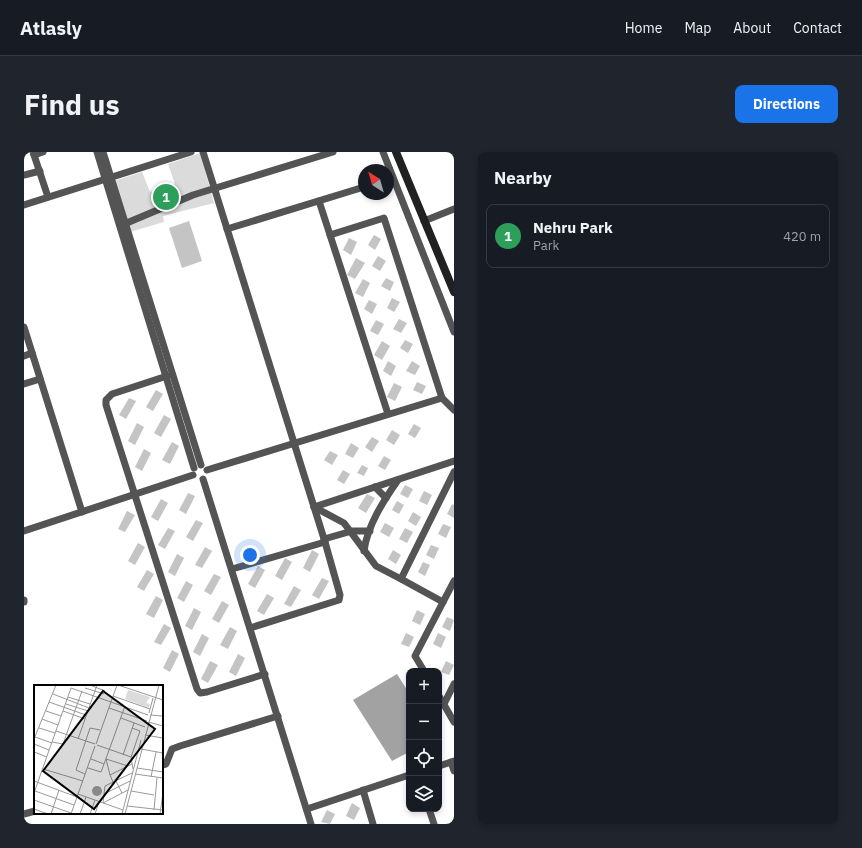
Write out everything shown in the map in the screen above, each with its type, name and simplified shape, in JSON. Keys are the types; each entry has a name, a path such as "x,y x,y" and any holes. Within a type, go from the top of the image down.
{"street":[{"path":"43,152 34,153 48,197"},
{"path":"97,152 108,178 199,469 198,479 203,479 312,824"},
{"path":"103,152 108,178"},
{"path":"24,205 191,152"},
{"path":"203,152 340,595 339,600 250,628"},
{"path":"123,225 193,195 333,152"},
{"path":"383,152 387,164"},
{"path":"396,152 454,292"},
{"path":"24,175 40,171"},
{"path":"394,186 454,332"},
{"path":"227,229 358,189"},
{"path":"319,201 388,414"},
{"path":"424,221 454,209"},
{"path":"330,235 384,218 442,398 454,410"},
{"path":"123,225 167,376 199,469"},
{"path":"24,327 82,512"},
{"path":"24,356 32,353"},
{"path":"167,376 112,394 106,400 197,689 200,693 207,692 265,674"},
{"path":"24,384 40,379"},
{"path":"24,532 135,494 199,469 294,443 442,398"},
{"path":"314,507 454,461"},
{"path":"401,579 454,472"},
{"path":"364,550 370,531 386,498 398,480"},
{"path":"375,487 386,498"},
{"path":"314,507 333,516 352,530 376,566 443,602"},
{"path":"232,569 352,530 370,531"},
{"path":"422,668 415,656 453,584"},
{"path":"444,704 454,684"},
{"path":"442,701 454,722"},
{"path":"163,765 166,764 172,749 278,716"},
{"path":"442,765 452,761 454,771"},
{"path":"307,808 406,776"},
{"path":"363,790 373,824"},
{"path":"24,814 34,811"},
{"path":"430,812 434,824"}],"shaded area":[{"path":"200,153 214,203 163,216 164,222 130,232 114,181 142,172 150,192 175,184 168,164"},
{"path":"397,674 406,688 406,754 392,761 353,700"}],"building":[{"path":"189,221 202,261 182,268 169,228"},
{"path":"374,235 381,239 375,250 368,245"},
{"path":"349,238 357,242 351,255 343,250"},
{"path":"378,256 386,261 380,271 372,266"},
{"path":"356,258 365,263 355,279 347,275"},
{"path":"386,278 394,282 390,291 381,286"},
{"path":"363,279 370,283 363,297 355,293"},
{"path":"392,298 400,302 394,312 387,308"},
{"path":"369,300 377,304 372,314 364,309"},
{"path":"399,319 407,323 401,333 393,329"},
{"path":"376,320 384,324 378,335 370,331"},
{"path":"405,340 413,344 408,353 400,348"},
{"path":"382,341 390,346 382,360 374,355"},
{"path":"388,361 396,366 391,376 383,371"},
{"path":"412,361 420,366 415,375 406,371"},
{"path":"417,382 426,386 422,394 413,390"},
{"path":"394,383 402,387 395,401 387,397"},
{"path":"156,390 163,394 153,411 146,407"},
{"path":"129,398 136,401 126,419 119,415"},
{"path":"164,415 171,419 161,437 154,433"},
{"path":"137,423 144,427 135,445 128,441"},
{"path":"414,424 421,428 415,438 408,434"},
{"path":"392,430 400,435 394,445 386,440"},
{"path":"372,437 379,441 372,452 365,447"},
{"path":"172,442 179,446 170,464 162,460"},
{"path":"351,443 359,448 353,458 345,454"},
{"path":"144,449 151,453 142,471 135,467"},
{"path":"330,451 338,455 332,465 324,460"},
{"path":"384,456 391,460 385,470 378,466"},
{"path":"362,465 368,468 364,476 357,473"},
{"path":"343,470 350,474 344,484 337,480"},
{"path":"405,485 413,489 408,498 400,494"},
{"path":"424,491 432,495 427,505 419,501"},
{"path":"188,493 195,496 186,514 179,510"},
{"path":"367,494 375,498 366,513 358,508"},
{"path":"161,499 168,503 158,521 151,517"},
{"path":"397,501 404,505 399,514 392,510"},
{"path":"452,504 454,505 454,518 447,514"},
{"path":"127,511 135,515 125,532 118,529"},
{"path":"413,512 421,517 416,526 408,521"},
{"path":"196,520 203,523 193,541 186,537"},
{"path":"385,523 394,528 389,537 380,532"},
{"path":"443,524 451,527 446,538 438,534"},
{"path":"168,528 175,531 165,549 158,545"},
{"path":"405,528 413,532 407,543 399,539"},
{"path":"138,543 145,547 135,565 128,561"},
{"path":"431,545 439,548 434,559 426,555"},
{"path":"205,547 212,551 202,568 195,565"},
{"path":"312,550 319,554 310,572 303,568"},
{"path":"393,550 401,555 396,564 388,559"},
{"path":"177,554 184,558 175,576 168,572"},
{"path":"285,558 292,562 282,580 275,576"},
{"path":"423,562 430,565 425,576 418,572"},
{"path":"258,566 265,570 255,588 248,584"},
{"path":"147,570 154,574 144,591 137,587"},
{"path":"214,574 221,577 211,595 204,591"},
{"path":"322,578 329,581 319,599 312,595"},
{"path":"186,581 193,585 184,602 177,598"},
{"path":"294,586 301,590 291,607 284,604"},
{"path":"267,594 274,598 264,615 257,611"},
{"path":"156,596 163,600 154,618 146,614"},
{"path":"222,601 229,605 219,623 212,619"},
{"path":"194,608 201,612 192,630 185,626"},
{"path":"417,610 425,614 420,625 412,621"},
{"path":"447,617 454,620 450,631 442,627"},
{"path":"164,624 171,628 161,645 154,642"},
{"path":"230,627 237,631 228,649 220,645"},
{"path":"406,633 414,637 409,647 401,644"},
{"path":"438,633 446,637 441,648 433,644"},
{"path":"202,634 209,638 200,656 193,652"},
{"path":"172,650 179,654 170,672 163,668"},
{"path":"238,654 245,658 236,676 229,672"},
{"path":"210,661 218,665 208,683 201,679"},
{"path":"446,661 454,665 449,675 442,672"},
{"path":"352,803 360,808 354,820 346,816"},
{"path":"327,810 335,814 330,824 321,822"}],"place":[{"name":"Nehru Park","path":"166,197"}]}
